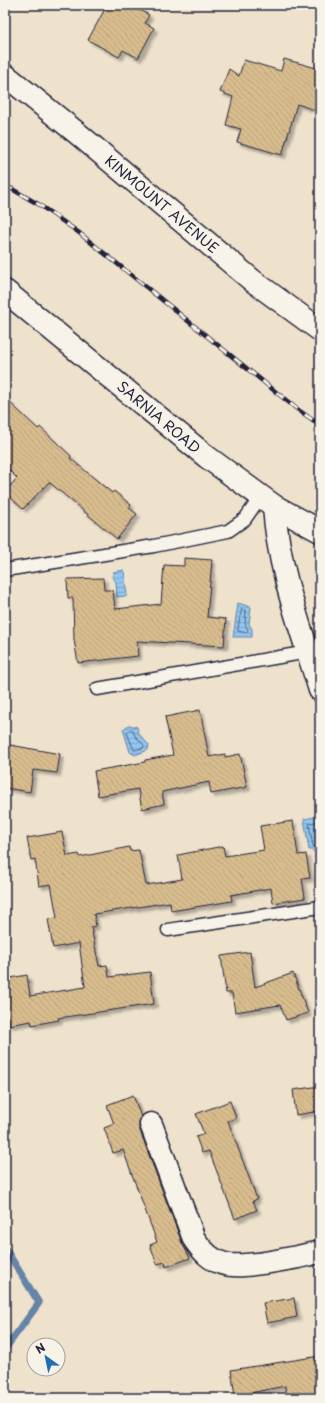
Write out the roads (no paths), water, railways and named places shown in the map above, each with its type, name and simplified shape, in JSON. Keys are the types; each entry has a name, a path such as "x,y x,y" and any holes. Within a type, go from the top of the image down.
{"street":[{"name":"KINMOUNT AVENUE","path":"5,75 78,133 253,281 320,330"},
{"name":"SARNIA ROAD","path":"5,291 207,457 268,501 320,531"},
{"path":"268,501 282,567 320,690"},
{"path":"151,1124 194,1239 210,1258 225,1264 240,1265 320,1252"}],"lane":[{"path":"5,570 154,546 228,530 268,501"},
{"path":"97,689 308,652"},
{"path":"168,930 320,907"}],"water":[{"path":"124,570 127,596 117,597 116,582 112,577 113,572"},
{"path":"238,603 251,607 249,624 252,629 252,637 233,637"},
{"path":"129,725 137,727 138,733 149,745 148,750 135,755 130,752 123,729"},
{"path":"320,816 320,853 316,854 312,850 309,850 304,819"}],"waterway":[{"path":"5,1248 39,1303 5,1349"}],"railway":[{"path":"5,185 38,204 78,232 297,409 320,425"}]}
